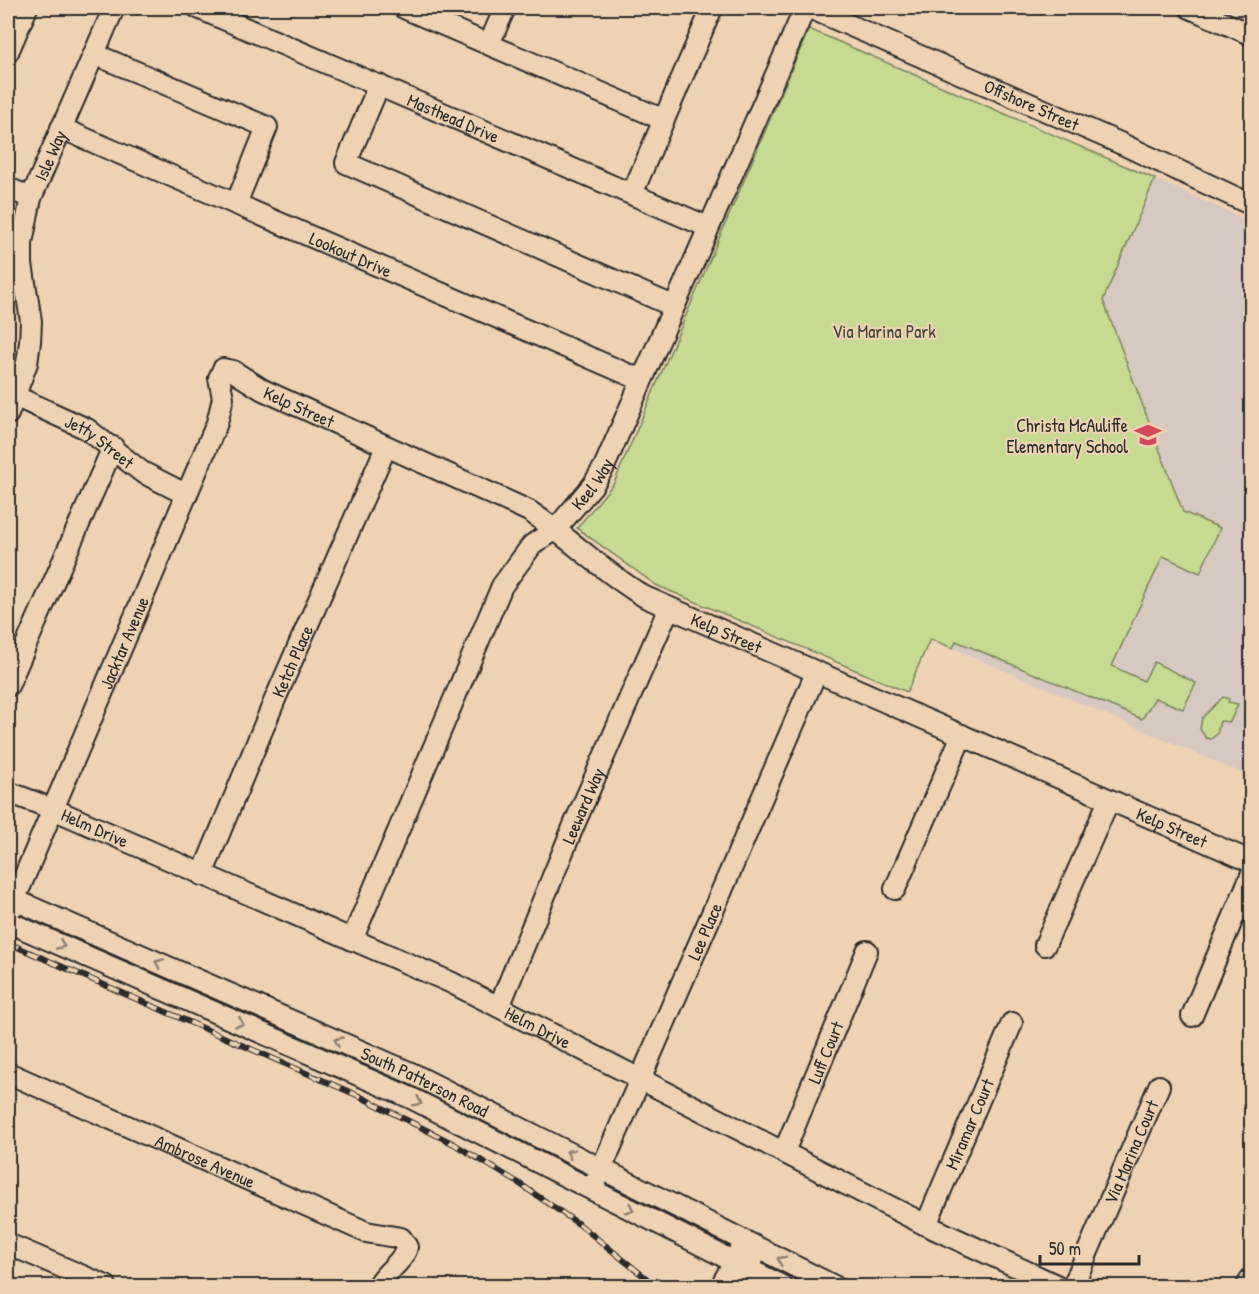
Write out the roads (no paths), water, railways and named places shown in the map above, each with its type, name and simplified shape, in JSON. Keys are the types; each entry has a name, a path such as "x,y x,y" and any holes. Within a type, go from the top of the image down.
{"street":[{"path":"8,52 27,8"},
{"name":"Isle Way","path":"10,401 27,363 30,342 31,321 22,264 22,243 31,198 114,8"},
{"name":"Masthead Drive","path":"198,8 708,227"},
{"path":"404,8 662,119"},
{"path":"489,45 505,8"},
{"path":"632,194 711,8"},
{"name":"Offshore Street","path":"808,8 1122,144 1251,205"},
{"name":"Keel Way","path":"352,940 502,586 532,545 556,529 593,485 604,467 708,227 808,8"},
{"path":"1190,8 1251,34"},
{"path":"94,54 267,127 236,204"},
{"path":"379,85 346,163 673,306"},
{"name":"Lookout Drive","path":"62,128 641,380"},
{"path":"8,188 31,198"},
{"name":"Kelp Street","path":"223,369 233,371 257,387 386,447 515,504 556,529 617,580 669,608 1251,862"},
{"name":"Jacktar Avenue","path":"10,904 53,809 222,409 219,378 223,369"},
{"name":"Jetty Street","path":"10,401 66,418 113,447 142,472 187,495"},
{"path":"8,686 113,447"},
{"name":"Ketch Place","path":"202,875 280,686 386,447"},
{"name":"Leeward Way","path":"499,1006 574,825 669,608"},
{"name":"Lee Place","path":"593,1190 816,674"},
{"path":"895,889 962,735"},
{"name":"Helm Drive","path":"8,792 53,809 499,1006 926,1225 1058,1287"},
{"path":"1045,945 1109,800"},
{"path":"1192,1016 1251,873"},
{"name":"South Patterson Road","path":"10,904 411,1073 834,1287"},
{"name":"South Patterson Road","path":"8,922 411,1098 782,1287"},
{"name":"Luff Court","path":"784,1152 867,951"},
{"name":"Miramar Court","path":"926,1225 1012,1023"},
{"name":"Ambrose Avenue","path":"8,1073 366,1232 395,1236 405,1243 405,1255 383,1276 378,1287"},
{"name":"Via Marina Court","path":"1073,1287 1159,1086"},
{"path":"8,1244 105,1287"},
{"path":"721,1287 741,1265 751,1245"},
{"path":"739,1287 741,1265"},
{"path":"1247,1287 1251,1277"}],"railway":[{"path":"8,943 359,1096 454,1144 517,1182 580,1225 656,1286"}],"place":[{"name":"Christa McAuliffe Elementary School","path":"1148,435"}],"park label":[{"name":"Via Marina Park","path":"884,331"}]}
